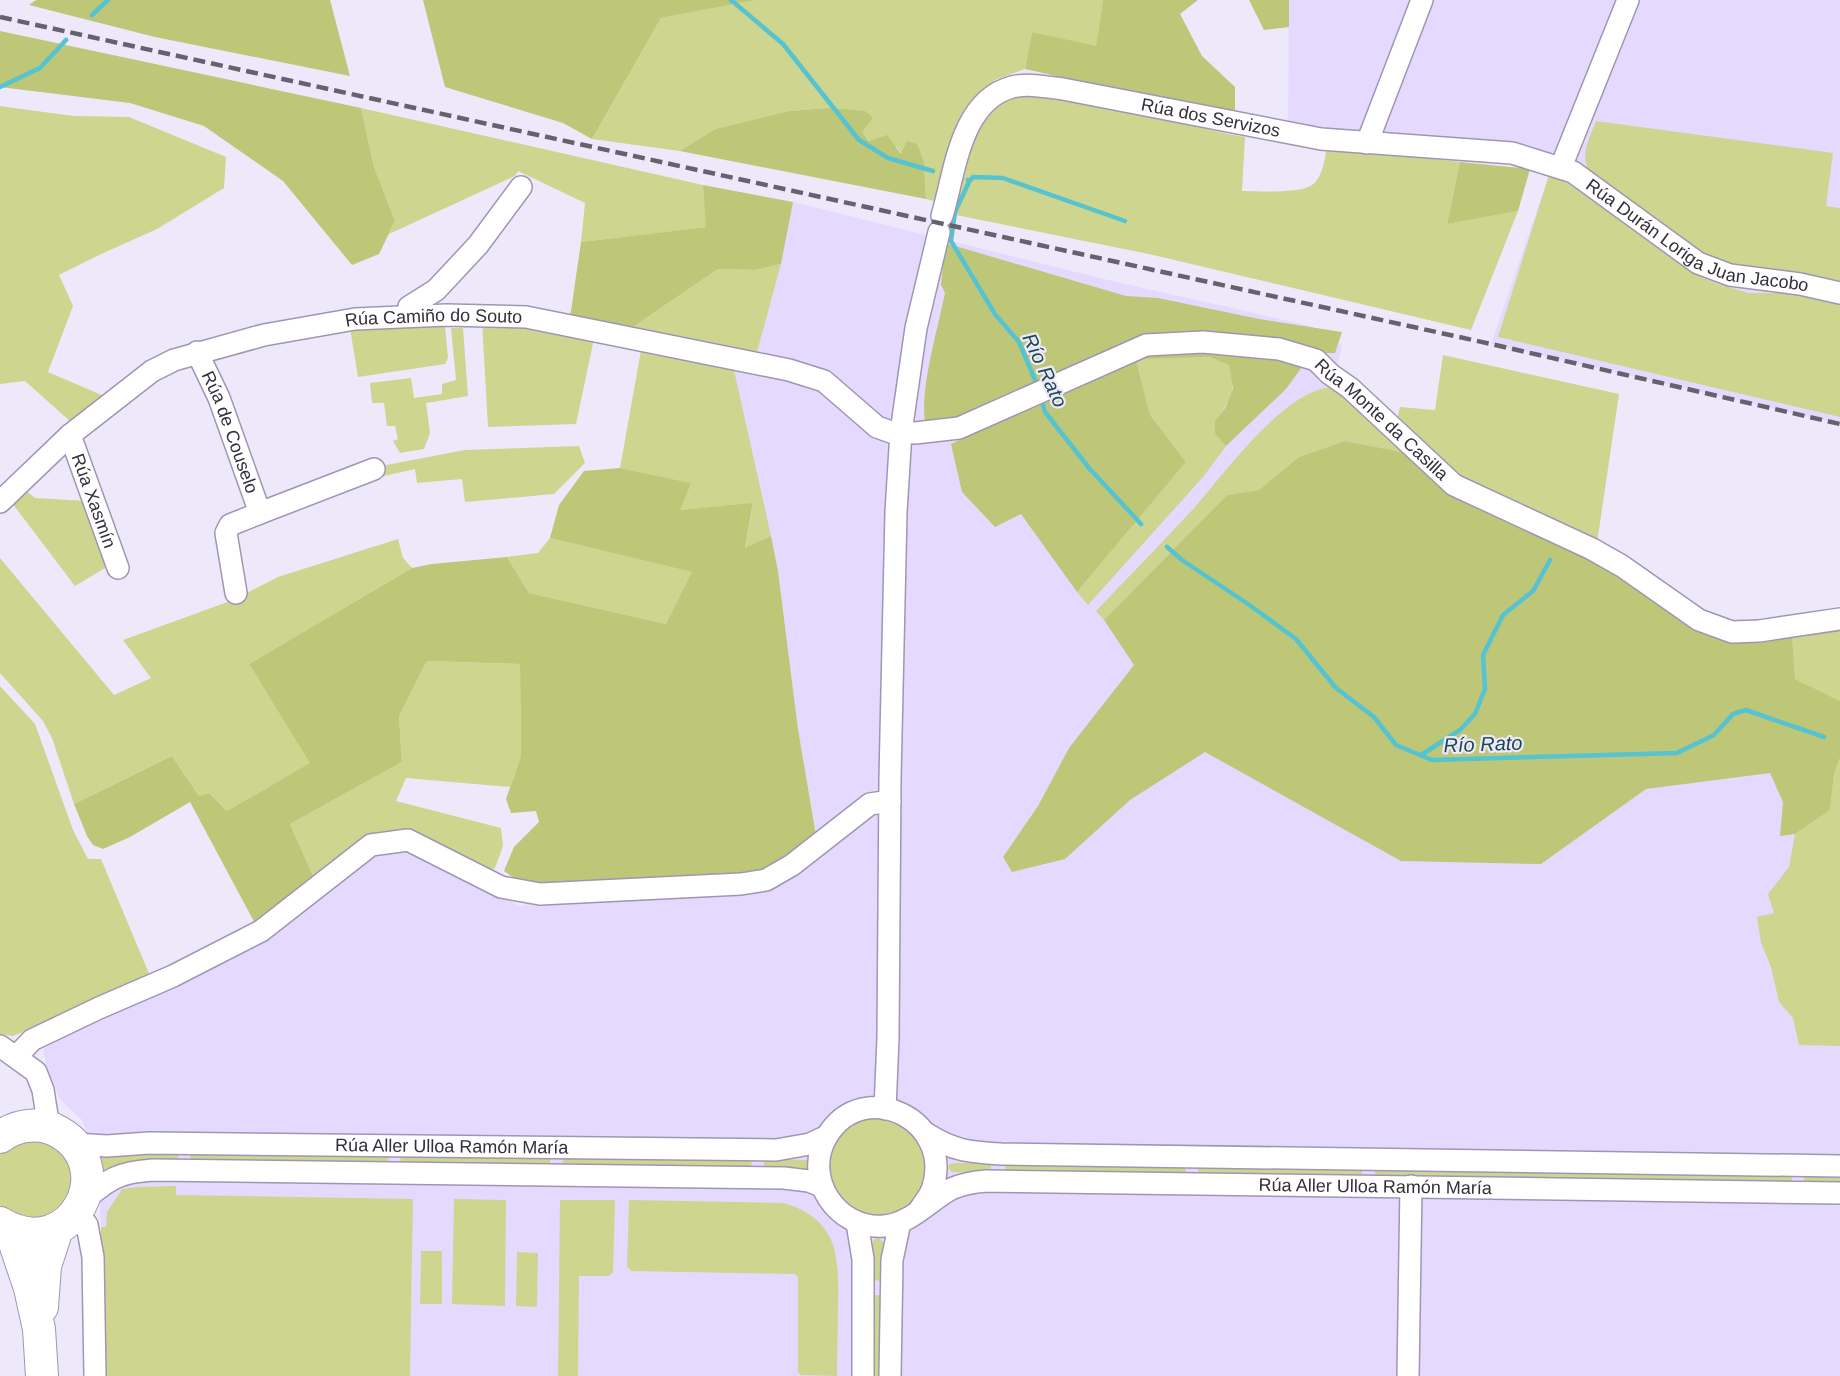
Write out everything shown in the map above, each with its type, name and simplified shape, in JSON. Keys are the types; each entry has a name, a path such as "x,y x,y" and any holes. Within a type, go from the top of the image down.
{"highway":[{"path":"28,1131 82,1156 87,1171 87,1186 45,1266 39,1329"},
{"path":"5,1226 21,1233 34,1234 73,1214"},
{"path":"5,1226 30,1288 39,1329 42,1376"}],"street":[{"path":"1367,143 1422,0"},
{"path":"1561,167 1628,0"},
{"name":"Rúa dos Servizos","path":"885,1109 896,513 901,432 916,328 941,224 968,126 982,105 998,93 1013,87 1033,85 1288,134 1367,143 1512,153 1561,167"},
{"name":"Rúa Durán Loriga Juan Jacobo","path":"1561,167 1573,172 1603,193 1698,263 1730,275 1840,292"},
{"path":"410,316 409,307 436,290 457,268 478,245 521,187"},
{"name":"Rúa Camiño do Souto","path":"0,502 70,435 152,371 197,352 264,334 349,320 410,316 526,317 789,370 824,381 877,427 891,432 901,432"},
{"name":"Rúa Monte da Casilla","path":"901,432 959,428 1146,345 1203,342 1279,349 1316,360 1330,374 1350,388 1455,485 1592,549 1622,566 1699,620 1732,632 1759,631 1840,619"},
{"name":"Rúa de Couselo","path":"197,352 219,398 260,513"},
{"name":"Rúa Xasmín","path":"70,435 118,568"},
{"name":"Rúa de Couselo","path":"236,592 226,533 230,525 374,469"},
{"path":"28,1131 43,1090 36,1072 8,1051 173,976 261,931 371,845 408,840 501,887 540,894 741,884 766,880 792,865 870,804 890,801"},
{"name":"Rúa Aller Ulloa Ramón María","path":"28,1131 107,1146 149,1143 776,1150 810,1144 827,1136 839,1122 855,1112 873,1108 908,1116 927,1134 945,1145 959,1150 1001,1154 1058,1153 1840,1166"},
{"name":"Rúa Aller Ulloa Ramón María","path":"920,1209 931,1192 937,1173 935,1152 927,1134"},
{"path":"827,1136 820,1152 818,1168 821,1185 829,1201 841,1214 857,1223 864,1268 863,1376"},
{"path":"1811,1165 1840,1154"},
{"name":"Rúa Aller Ulloa Ramón María","path":"73,1214 102,1185 124,1173 153,1170 775,1178 809,1181 821,1185"},
{"name":"Rúa Aller Ulloa Ramón María","path":"857,1223 886,1226 900,1222 953,1188 986,1181 1840,1193"},
{"path":"1408,1376 1411,1186"},
{"path":"73,1214 87,1226 93,1257 95,1376"},
{"path":"890,1376 892,1260 900,1222"}],"shaded area":[{"path":"1289,0 1840,0 1840,424 1491,344 1549,175 1560,168 1288,134"},
{"path":"793,202 1108,280 1310,326 1342,345 1334,383 1695,621 1840,624 1840,1376 102,1376 98,1163 82,1120 60,1099 48,1071 43,1050 73,1027 306,906 387,849 403,846 426,854 519,906 558,899 698,894 820,854 798,729 778,571 734,370 736,354 756,356 781,264"}],"green space":[{"path":"36,0 330,0 350,76 155,37 29,5"},
{"path":"423,0 756,0 661,18 592,139 563,123 445,87"},
{"path":"756,0 1103,0 1096,47 1032,32 1025,69 995,80 969,105 962,116 937,202 926,199 924,162 902,155 897,147 870,141 827,108 789,111 715,129 680,151 592,139 661,18"},
{"path":"1103,0 1198,0 1180,14 1202,56 1235,87 1235,116 1025,69 1032,32 1096,46"},
{"path":"1249,0 1289,0 1289,27 1264,30"},
{"path":"0,31 361,108 374,167 395,221 379,254 352,265 283,181 204,126 130,103 0,87"},
{"path":"1013,93 1071,99 1245,137 1242,191 1289,191 1312,185 1321,172 1327,146 1460,162 1447,224 1518,211 1471,330 1149,254 951,214 971,139 981,118"},
{"path":"0,106 73,116 129,117 226,157 224,188 157,229 59,275 73,306 48,372 104,396 71,422 25,381 0,384"},
{"path":"361,108 703,185 707,227 581,242 585,203 518,171 515,176 389,234 395,221 374,167"},
{"path":"827,108 865,111 873,118 862,132 869,141 887,135 901,154 907,141 917,144 924,162 926,199 680,151 715,129 789,111"},
{"path":"1596,121 1833,153 1826,206 1840,208 1840,281 1763,275 1704,256 1588,171 1585,158"},
{"path":"1460,162 1530,169 1518,211 1447,224"},
{"path":"1549,175 1569,184 1703,278 1749,293 1810,293 1840,300 1840,417 1498,337"},
{"path":"703,185 793,202 781,264 756,270 718,269 630,329 570,318 581,242 706,227"},
{"path":"945,243 1126,296 1158,298 1259,319 1342,332 1335,353 1311,353 1197,335 958,423 925,422 927,375 945,293 941,285"},
{"path":"781,264 756,356 630,329 718,269 756,270"},
{"path":"482,321 595,334 576,424 488,427"},
{"path":"399,324 445,326 448,358 445,364 358,377 350,328"},
{"path":"451,328 463,328 468,396 426,403 430,433 424,449 400,453 393,441 398,439 395,426 387,426 384,403 372,403 370,383 411,378 414,398 442,394 442,384 456,380"},
{"path":"1201,344 1304,364 1286,389 1226,446 1215,434 1215,421 1226,407 1233,388 1229,365 1209,357 1136,359 1150,415 1186,462 1077,592 1021,514 995,527 962,492 951,444 1136,358 1149,348"},
{"path":"642,345 735,364 734,370 771,536 745,549 753,504 679,510 690,483 620,468"},
{"path":"1443,355 1619,394 1597,543 1462,483 1396,424 1400,407 1435,410"},
{"path":"1209,357 1229,365 1232,377 1230,396 1217,421 1215,434 1226,446 1203,477 1088,605 1077,592 1186,462 1150,415 1136,358"},
{"path":"1332,387 1402,452 1345,441 1299,457 1259,490 1227,495 1104,620 1096,611 1194,508 1256,436 1294,402 1314,392"},
{"path":"1345,441 1402,452 1457,491 1605,566 1661,604 1792,635 1795,679 1840,701 1840,758 1834,774 1830,810 1795,834 1780,836 1783,802 1770,773 1646,789 1541,864 1401,861 1205,752 1130,800 1065,859 1012,872 1003,857 1038,806 1069,748 1134,665 1104,620 1227,495 1259,490 1299,457"},
{"path":"579,446 585,463 554,494 465,502 462,479 417,483 415,469 384,476 381,466 465,450"},
{"path":"620,468 691,483 680,510 753,503 745,548 771,536 778,571 798,729 816,835 772,868 715,879 566,883 518,881 504,871 514,847 539,822 536,811 511,813 506,799 521,756 520,664 427,661 399,716 402,762 290,824 315,880 257,927 190,802 130,837 103,849 93,845 74,804 172,756 199,796 209,793 227,811 310,763 249,664 412,568 507,557 529,593 666,624 692,572 550,538 559,505 584,471"},
{"path":"24,489 35,498 86,501 110,565 75,586 12,503"},
{"path":"550,538 693,572 666,624 529,593 507,557 538,553"},
{"path":"398,539 403,558 412,568 249,664 311,763 227,811 209,793 199,796 172,756 74,804 52,738 43,721 0,673 0,558 114,695 151,678 123,640 233,600 278,577"},
{"path":"1840,626 1840,701 1795,679 1792,635"},
{"path":"427,661 520,664 521,756 510,787 406,778 396,801 501,828 503,846 495,868 491,870 415,832 315,880 290,824 402,762 399,716"},
{"path":"0,686 35,724 73,830 88,859 101,859 150,976 59,1018 13,1036 0,1034"},
{"path":"1840,758 1840,1046 1799,1045 1793,1018 1779,1002 1771,967 1761,943 1757,917 1774,913 1768,894 1789,867 1795,834 1830,810 1834,774"},
{"path":"879,1117 889,1118 906,1125 920,1139 927,1156 927,1176 920,1193 906,1207 889,1214 879,1215 869,1214 852,1207 838,1193 831,1176 830,1166 831,1156 838,1139 852,1125 869,1118"},
{"path":"31,1136 63,1146 77,1193 39,1224 7,1214 0,1205 0,1154"},
{"path":"191,1151 389,1154 388,1165 190,1162"},
{"path":"135,1152 178,1152 179,1162 128,1163 100,1173 96,1157"},
{"path":"400,1154 550,1157 550,1167 401,1165"},
{"path":"563,1156 752,1159 751,1170 563,1167"},
{"path":"764,1159 807,1160 808,1171 764,1171"},
{"path":"991,1163 991,1173 952,1172 948,1168 950,1164"},
{"path":"1005,1163 1185,1166 1186,1175 1005,1173"},
{"path":"1198,1166 1362,1167 1362,1178 1198,1176"},
{"path":"1375,1168 1792,1174 1792,1184 1375,1178"},
{"path":"1804,1174 1840,1175 1840,1185 1804,1184"},
{"path":"176,1186 176,1195 413,1199 410,1376 102,1376 101,1227 106,1227 107,1212 122,1189"},
{"path":"454,1199 506,1200 505,1306 452,1304"},
{"path":"560,1200 615,1200 613,1272 609,1276 579,1276 578,1376 558,1376"},
{"path":"629,1200 784,1203 816,1219 826,1230 836,1256 838,1271 837,1376 801,1375 798,1372 798,1277 795,1274 631,1271 627,1266"},
{"path":"878,1237 883,1242 884,1281 872,1280 873,1241"},
{"path":"421,1251 442,1251 442,1304 420,1304"},
{"path":"517,1252 538,1253 537,1307 516,1306"},
{"path":"873,1295 882,1295 881,1376 872,1376"}],"waterway":[{"name":"Río Rato","path":"92,15 108,0"},
{"name":"Río Rato","path":"731,0 783,44 859,140 888,158 933,171"},
{"name":"Río Rato","path":"0,87 40,68 66,40"},
{"path":"969,182 973,177 1003,178 1125,221"},
{"name":"Río Rato","path":"968,180 955,212 951,241 995,314 1019,342 1038,387"},
{"name":"Río Rato","path":"1041,398 1045,412 1089,468 1141,524"},
{"name":"Río Rato","path":"1167,547 1182,560 1296,639 1336,688 1374,717 1396,745 1432,760 1677,753 1714,735 1733,714 1746,710 1824,737"},
{"path":"1421,755 1460,730 1475,714 1485,689 1483,655 1503,615 1533,591 1550,560"}],"railway":[{"path":"0,17 1491,344 1840,424"}]}
